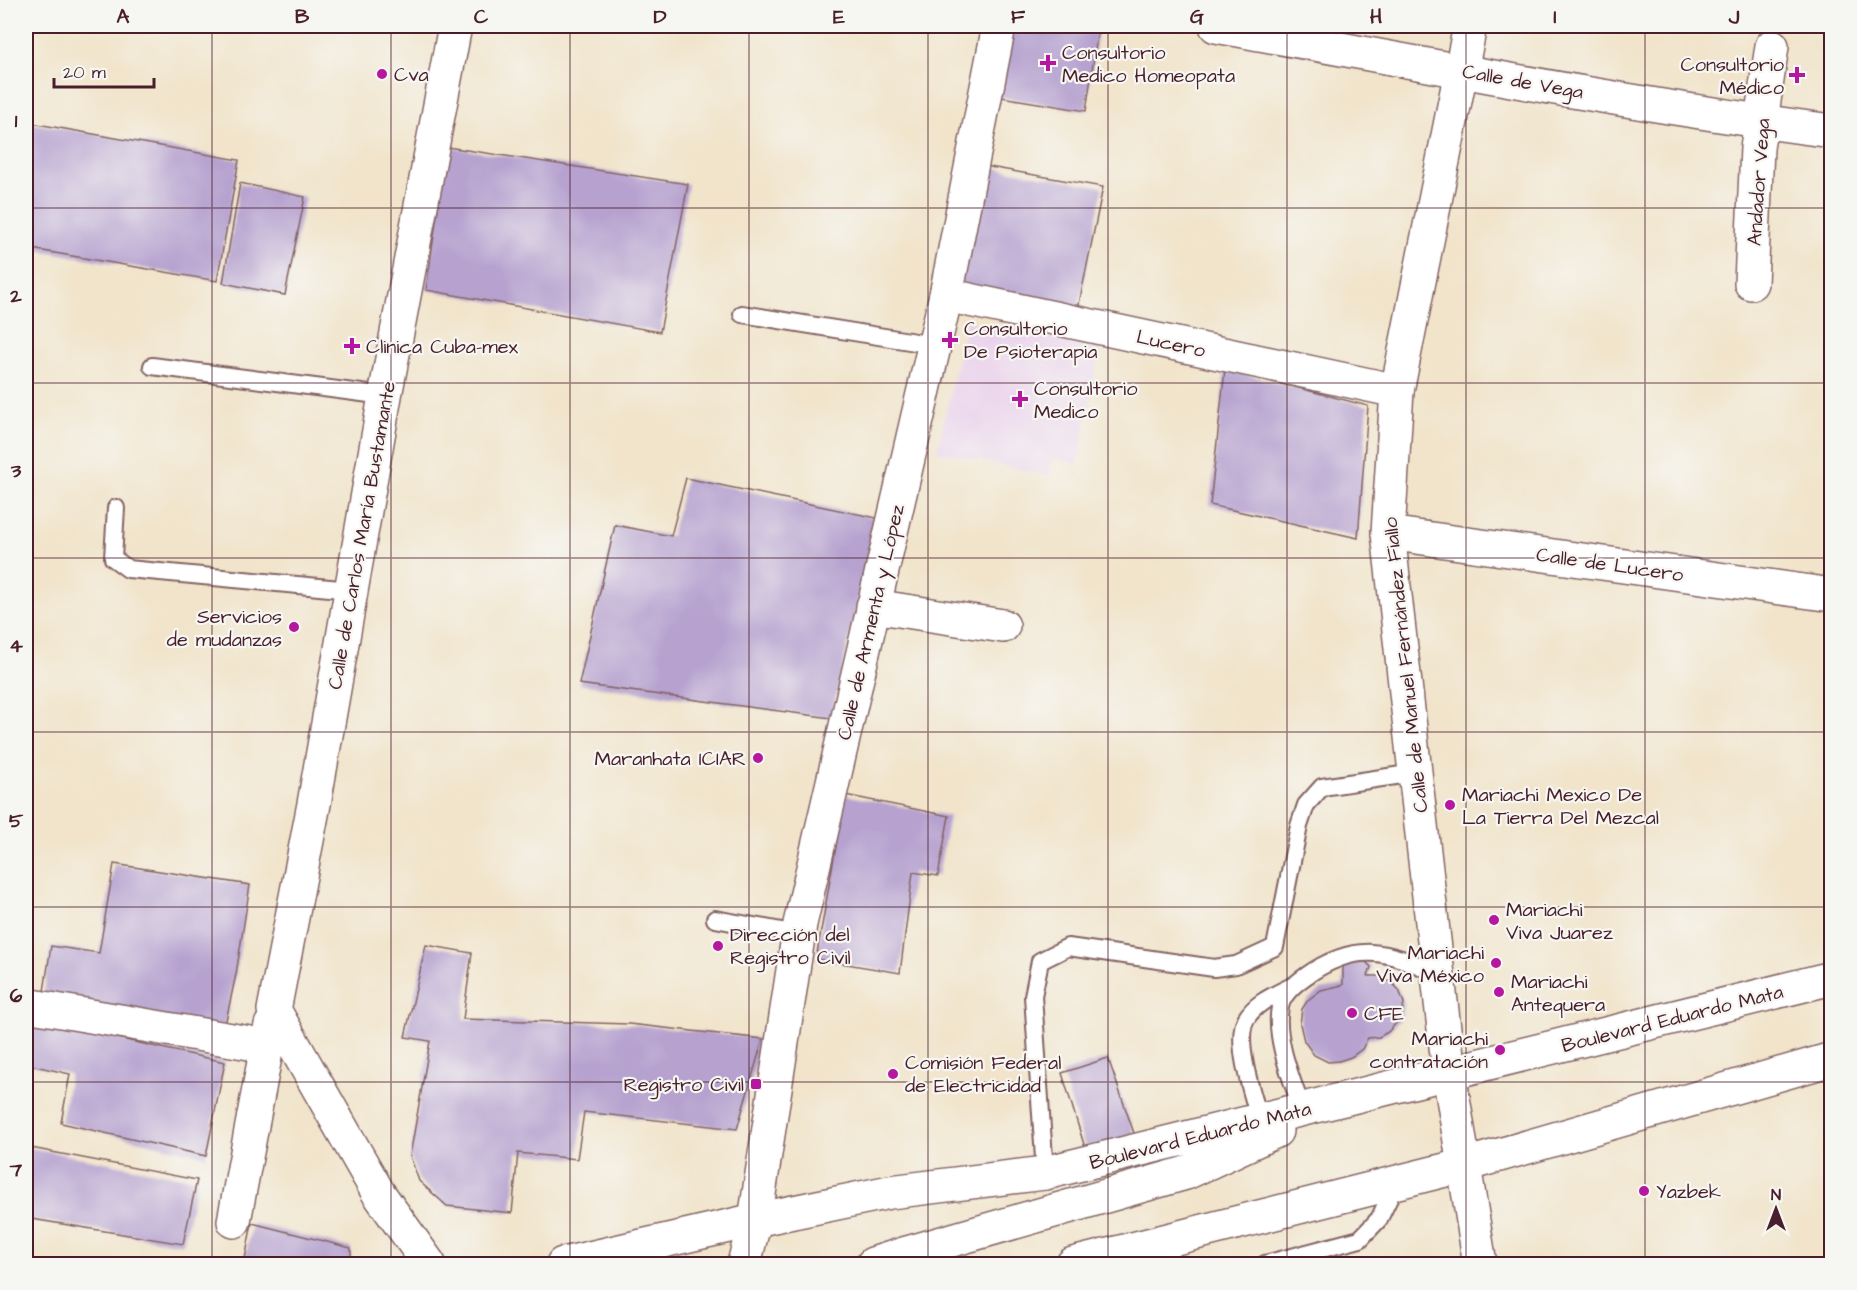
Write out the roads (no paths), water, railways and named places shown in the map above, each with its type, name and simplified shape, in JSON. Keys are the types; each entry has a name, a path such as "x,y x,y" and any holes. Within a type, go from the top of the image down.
{"street":[{"name":"Calle de Carlos María Bustamante","path":"234,1221 314,804 385,396 455,26"},
{"name":"Calle de Armenta y López","path":"744,1264 755,1220 798,934 946,295 999,26"},
{"name":"Calle de Vega","path":"1216,26 1761,122 1832,131"},
{"name":"Calle de Manuel Fernández Fiallo","path":"1470,26 1397,391 1388,533 1449,1073 1480,1264"},
{"name":"Andador Vega","path":"1751,283 1757,148 1772,46"},
{"name":"Lucero","path":"946,295 1397,391"},
{"name":"Calle de Lucero","path":"1388,533 1832,595"},
{"path":"873,606 1003,626"},
{"name":"Boulevard Eduardo Mata","path":"563,1264 890,1192 1045,1173 1832,978"},
{"path":"26,1005 267,1046"},
{"path":"274,1010 379,1194 429,1264"},
{"path":"1073,1264 1465,1165 1832,1059"},
{"path":"873,1264 1186,1173 1343,1099"}],"lane":[{"path":"742,314 934,345"},
{"path":"152,366 385,396"},
{"path":"116,508 113,558 128,569 351,590"},
{"path":"1045,1173 1033,996 1040,961 1068,947 1214,968 1236,965 1275,947 1299,826 1306,805 1322,787 1415,773"},
{"path":"715,919 798,934"},
{"path":"1260,1120 1249,1084 1242,1049 1245,1020 1261,1003 1335,958 1354,953 1378,952 1411,962 1438,974"},
{"path":"1295,984 1280,1005 1279,1030 1287,1065 1302,1109"},
{"path":"1265,1264 1360,1239 1379,1219 1397,1182"}],"place":[{"name":"Consultorio Medico Homeopata","path":"1048,63"},
{"name":"Cva","path":"382,74"},
{"name":"Consultorio Médico","path":"1797,75"},
{"name":"Consultorio De Psioterapia","path":"950,340"},
{"name":"Clinica Cuba-mex","path":"352,346"},
{"name":"Consultorio Medico","path":"1020,399"},
{"name":"Servicios de mudanzas","path":"294,627"},
{"name":"Maranhata ICIAR","path":"758,758"},
{"name":"Mariachi Mexico De La Tierra Del Mezcal","path":"1450,805"},
{"name":"Mariachi Viva Juarez","path":"1494,920"},
{"name":"Dirección del Registro Civil","path":"718,946"},
{"name":"Mariachi Viva México","path":"1496,963"},
{"name":"Mariachi Antequera","path":"1499,992"},
{"name":"CFE","path":"1352,1013"},
{"name":"Mariachi contratación","path":"1500,1050"},
{"name":"Comisión Federal de Electricidad","path":"893,1074"},
{"name":"Registro Civil","path":"756,1084"},
{"name":"Yazbek","path":"1644,1191"}]}
